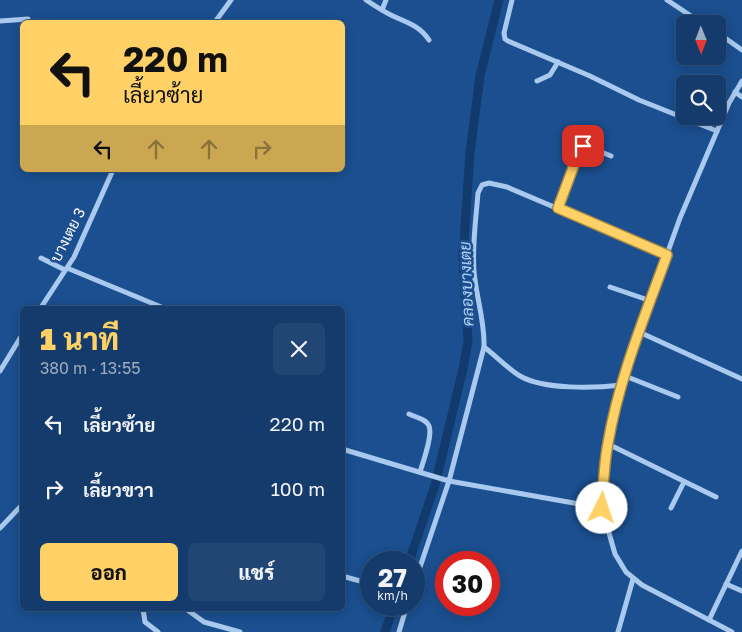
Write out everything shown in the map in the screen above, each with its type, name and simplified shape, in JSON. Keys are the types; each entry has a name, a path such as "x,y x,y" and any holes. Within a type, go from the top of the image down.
{"street":[{"path":"216,20 231,0"},
{"path":"366,0 382,10 411,23 421,30 429,40"},
{"path":"382,10 386,0"},
{"path":"512,0 504,27 504,38 639,100 717,132"},
{"path":"668,0 690,15"},
{"path":"0,20 28,20"},
{"path":"726,39 742,50"},
{"path":"536,81 550,75 558,62"},
{"path":"732,632 633,579 626,572 615,554 602,508 608,444 622,385 639,332 680,218 735,92 742,81"},
{"path":"735,92 742,98"},
{"path":"558,208 580,149 583,146 611,156"},
{"name":"บางเตย 3","path":"42,306 82,241 112,172"},
{"path":"424,551 484,347 484,334 474,272 474,242 478,193 482,185 489,183 508,187 667,255"},
{"path":"41,258 158,306"},
{"path":"610,287 651,301"},
{"path":"639,332 742,379"},
{"path":"0,371 20,338"},
{"path":"484,347 522,377 541,383 580,388 622,385"},
{"path":"625,376 678,397"},
{"path":"409,414 425,420 429,425 430,433 420,472"},
{"path":"608,444 716,497"},
{"path":"345,450 446,480 602,508"},
{"path":"671,508 684,482"},
{"path":"0,528 20,507"},
{"path":"709,620 742,552"},
{"path":"345,577 360,581"},
{"path":"618,632 633,579"},
{"path":"726,584 742,590"},
{"path":"143,611 145,622 158,632"},
{"path":"189,611 204,622 240,632"},
{"path":"399,632 404,616"}],"waterway":[{"name":"คลองบางเตย","path":"413,551 435,485 468,341 463,256 470,153 480,76 499,0"},
{"name":"คลองบางเตย","path":"385,632 390,616"}],"route":[{"path":"583,146 580,149 558,208 667,255 622,385 608,444 602,508"}]}
